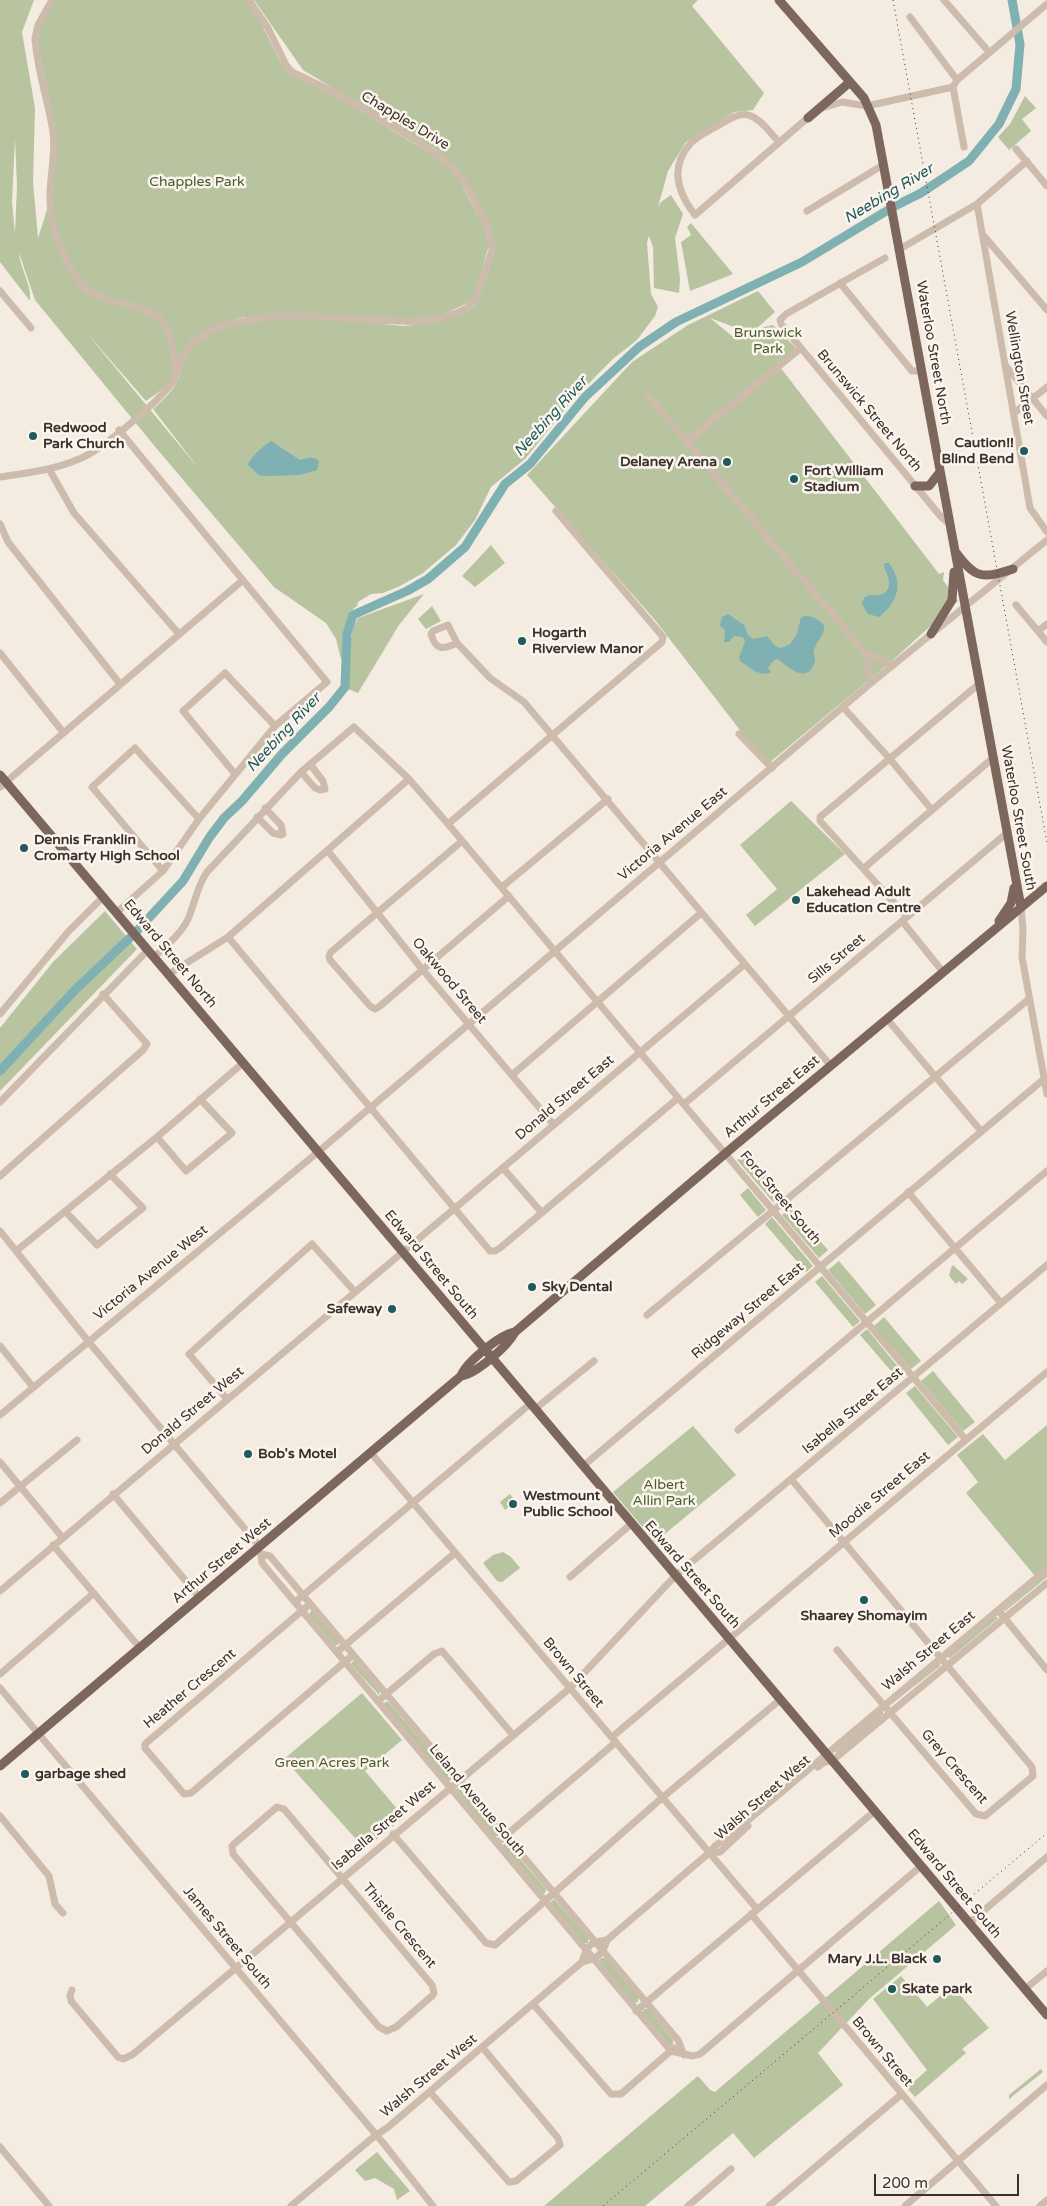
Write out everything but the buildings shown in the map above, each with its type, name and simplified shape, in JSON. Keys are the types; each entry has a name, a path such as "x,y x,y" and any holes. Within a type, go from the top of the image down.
{"main road":[{"name":"Waterloo Street North","path":"780,0 864,98 876,125 965,607"},
{"path":"808,118 850,82"},
{"path":"915,486 929,486 940,472"},
{"path":"954,549 971,571 978,575 989,576 1013,569"},
{"path":"931,634 952,600 954,549"},
{"name":"Waterloo Street South","path":"965,607 1021,908"},
{"name":"Edward Street North","path":"2,781 104,896 318,1152"},
{"path":"989,934 1011,903 1015,883"},
{"name":"Arthur Street East","path":"488,1354 511,1340 515,1332 726,1153 1047,886"},
{"name":"Edward Street South","path":"318,1152 1047,2014"},
{"name":"Arthur Street West","path":"0,1766 259,1550 461,1376 470,1374 488,1354"}],"street":[{"path":"52,0 38,25 35,38 53,138 50,198 52,216 58,238 73,270 92,292 108,300 157,315 168,329 176,369"},
{"name":"Chapples Drive","path":"0,477 49,469 81,459 156,400 171,384 186,349 198,338 218,327 235,321 281,315 401,323 419,322 445,317 467,308 476,298 492,250 491,239 468,188 454,168 418,141 336,93 292,72 286,65 268,28 249,0"},
{"path":"944,0 989,52"},
{"path":"779,142 760,121 746,114 735,116 701,136 690,144 680,164 678,184 684,202 695,215 779,142 824,106 842,102 867,106 955,83 1047,4"},
{"path":"910,17 955,83 964,147"},
{"path":"1016,149 1047,186"},
{"path":"900,249 977,204 1027,161"},
{"path":"807,210 883,165"},
{"name":"Wellington Street","path":"977,204 1030,508 1047,532"},
{"path":"983,236 1047,310"},
{"path":"884,258 840,284 912,371 922,371"},
{"name":"Brunswick Street North","path":"840,284 780,320 780,324 942,518 950,524"},
{"path":"0,292 31,328"},
{"path":"686,442 801,348"},
{"path":"1004,365 1047,416"},
{"path":"1014,413 1047,388"},
{"path":"649,397 866,654 894,665"},
{"path":"117,912 163,871 199,819 275,726 326,682 119,430"},
{"path":"49,469 74,513 179,634"},
{"path":"448,824 662,642 662,636 556,511"},
{"path":"0,524 8,542 120,684"},
{"name":"Victoria Avenue East","path":"318,1152 871,683 1047,540"},
{"path":"0,543 8,542"},
{"path":"2,781 243,580"},
{"path":"1016,605 1047,642"},
{"path":"1038,632 1047,624"},
{"path":"457,643 490,678 524,702 608,799 701,913 831,1066"},
{"path":"0,653 63,732"},
{"path":"866,654 871,683"},
{"path":"235,774 183,711 225,674 275,726"},
{"path":"943,972 864,868 820,821 822,815 980,683"},
{"path":"843,707 890,758 932,810"},
{"name":"Ford Street South","path":"310,764 354,727 409,779 502,887 966,1440"},
{"path":"739,734 772,768"},
{"path":"163,871 92,787 135,748 199,819"},
{"path":"864,868 993,758"},
{"path":"0,1102 103,994 148,950 179,933 187,921 201,881 207,872 265,808 301,772 310,764 323,781 325,789 315,788 301,772"},
{"path":"169,974 228,937 409,779"},
{"path":"502,887 608,799"},
{"path":"257,817 275,835 283,834 281,825 265,808"},
{"name":"Sills Street","path":"684,1104 1006,833"},
{"path":"462,841 331,952 330,960 370,1006 375,1009 509,896"},
{"name":"Oakwood Street","path":"328,851 422,969 554,1125"},
{"path":"0,1014 68,932 104,896"},
{"name":"Waterloo Street South","path":"1021,908 1023,929 1022,956 1047,1094"},
{"path":"512,1075 701,913"},
{"path":"228,937 486,1249 495,1251 678,1098"},
{"name":"Donald Street East","path":"403,1253 745,964"},
{"path":"0,1176 142,1050 146,1044 103,994"},
{"path":"647,1315 1030,999"},
{"path":"887,1019 981,1131"},
{"path":"16,1251 157,1137 244,1062"},
{"name":"Ridgeway Street East","path":"583,1466 1044,1079"},
{"path":"157,1137 186,1171 232,1133 200,1099"},
{"name":"Victoria Avenue West","path":"0,1415 318,1152"},
{"path":"503,1168 542,1213"},
{"path":"738,1430 1047,1171"},
{"path":"66,1211 97,1245 143,1208 110,1174"},
{"path":"908,1192 1001,1303"},
{"name":"Leland Avenue South","path":"0,1231 259,1550 270,1556 604,1951 680,2044 684,2055"},
{"path":"227,1399 189,1354 312,1244 355,1292"},
{"name":"Donald Street West","path":"0,1591 113,1494 403,1253"},
{"name":"Isabella Street East","path":"675,1576 1047,1266"},
{"path":"0,1346 33,1387"},
{"path":"295,1602 413,1502 533,1406 594,1361"},
{"name":"Moodie Street East","path":"497,1843 729,1638 1047,1372"},
{"path":"0,1503 77,1440"},
{"name":"Brown Street","path":"371,1453 709,1853 797,1971 996,2206"},
{"path":"0,1462 62,1537"},
{"name":"Grey Crescent","path":"791,1479 1033,1770 1030,1778 987,1814 982,1816 976,1814 837,1650"},
{"path":"113,1494 200,1598"},
{"path":"570,1577 631,1524"},
{"path":"53,1545 140,1648"},
{"name":"Leland Avenue South","path":"259,1550 262,1563 671,2051"},
{"path":"337,1652 455,1553"},
{"name":"Walsh Street East","path":"830,1757 884,1704 1047,1569"},
{"name":"Isabella Street West","path":"72,1990 70,1995 71,2001 123,2059 132,2054 570,1688 675,1576"},
{"name":"Walsh Street East","path":"830,1757 891,1712 1047,1582"},
{"path":"0,1674 94,1593"},
{"name":"Heather Crescent","path":"310,1604 152,1737 144,1746 146,1750 182,1792 189,1794 353,1655"},
{"path":"998,1610 1047,1670"},
{"path":"378,1701 434,1654 442,1651 513,1735"},
{"name":"James Street South","path":"0,1688 376,2135 432,2206"},
{"path":"393,1834 489,1945 495,1945 546,1902 553,1893 662,1797 781,1699"},
{"name":"Walsh Street West","path":"594,1960 604,1951 608,1940 709,1853 714,1846 830,1757"},
{"path":"289,1921 232,1850 234,1844 273,1810 278,1807 284,1809 342,1878"},
{"path":"636,2011 874,1811"},
{"path":"0,1816 49,1876 55,1904 63,1913"},
{"path":"969,1923 1047,1857"},
{"path":"671,2051 684,2055 697,2055 705,2050 921,1866"},
{"name":"Thistle Crescent","path":"289,1921 379,2027 387,2031 396,2028 432,1996 434,1989 342,1878"},
{"path":"594,1960 582,1962 586,1949 595,1941 608,1940"},
{"name":"Walsh Street West","path":"291,2206 430,2092 582,1962"},
{"path":"1025,1989 1047,1971"},
{"path":"533,2004 611,2094 621,2094 680,2044"},
{"path":"430,2092 509,2182 516,2181 560,2145 558,2138 482,2047"},
{"path":"905,2206 1047,2085"},
{"path":"769,2206 902,2094"},
{"path":"0,2147 49,2206"},
{"path":"689,2205 732,2169"},
{"path":"1040,2206 1047,2200"}],"green space":[{"name":"Chapples Park","path":"0,0 34,0 22,32 35,108 33,182 38,238 54,188 51,107 38,46 38,28 55,0 246,0 260,21 281,63 446,163 459,179 484,227 489,245 476,291 470,302 442,315 384,324 404,326 433,323 465,313 474,306 487,276 495,244 469,185 457,168 433,148 303,70 254,0 698,0 692,6 764,93 753,110 734,112 686,142 668,171 658,207 661,202 671,195 683,214 675,238 680,279 679,293 654,288 653,247 649,236 647,243 651,294 658,307 655,316 637,340 614,358 567,407 525,459 491,487 475,520 456,545 423,573 400,586 383,593 371,594 358,602 357,606 350,612 353,615 347,634 346,665 341,659 336,639 326,623 274,587 157,449 35,300 19,253 29,289 30,301 0,262","holes":["15,139 17,186 15,233 12,202","244,317 287,318 228,326 202,339 191,349 183,362 179,377 174,386 153,409 200,470 85,331 146,401 168,384 176,363 196,337 222,323"]},
{"path":"1025,96 1036,108 1022,119 1031,131 1009,150 998,137 1010,124"},
{"path":"691,223 733,274 690,291 681,242 691,235 687,227"},
{"name":"Brunswick Park","path":"758,291 775,312 756,329 773,325 795,347 795,350 777,363 939,574 944,572 943,580 958,601 893,660 769,763 743,734 655,620 527,475 632,362 688,325","holes":["710,318 747,332 732,336"]},
{"path":"491,545 505,563 475,587 462,576"},
{"path":"424,594 399,625 358,693 348,689 350,644 358,618"},
{"path":"432,606 441,621 426,629 418,619"},
{"path":"791,801 845,854 755,926 746,915 777,889 740,845"},
{"path":"105,911 137,949 0,1091 0,1028 53,962"},
{"path":"747,1152 783,1197 773,1202 737,1160"},
{"path":"748,1188 766,1210 758,1217 740,1195"},
{"path":"791,1208 828,1250 819,1258 782,1215"},
{"path":"772,1217 813,1266 806,1272 765,1224"},
{"path":"839,1261 876,1305 865,1314 828,1270"},
{"path":"953,1265 968,1279 962,1284 959,1281 956,1284 949,1276"},
{"path":"822,1276 860,1321 853,1327 815,1282"},
{"path":"884,1317 921,1361 911,1369 874,1326"},
{"path":"867,1329 904,1374 898,1379 860,1335"},
{"path":"933,1371 975,1422 963,1431 921,1381"},
{"path":"915,1386 958,1437 948,1445 906,1393"},
{"path":"1047,1425 1047,1565 1035,1576 966,1493 978,1482 957,1455 983,1434 1005,1460"},
{"name":"Albert Allin Park","path":"693,1426 736,1475 655,1542 613,1492"},
{"path":"510,1494 516,1502 505,1510 500,1502"},
{"path":"503,1552 511,1557 520,1568 502,1582 497,1581 483,1563 493,1555"},
{"path":"1047,1573 1047,1577 1004,1612 1004,1610"},
{"path":"312,1610 339,1642 338,1645 335,1645 309,1614"},
{"path":"994,1617 998,1617 950,1658 947,1657"},
{"path":"353,1661 380,1691 379,1695 351,1664"},
{"path":"940,1663 940,1666 890,1705 890,1704"},
{"name":"Green Acres Park","path":"362,1693 402,1740 365,1771 404,1817 365,1849 284,1759"},
{"path":"388,1702 451,1775 451,1780 448,1781 384,1704"},
{"path":"883,1710 883,1714 838,1752 835,1752"},
{"path":"458,1787 498,1832 498,1836 495,1837 456,1789"},
{"path":"507,1844 546,1889 545,1893 503,1846"},
{"path":"554,1899 588,1938 588,1943 583,1943 551,1904"},
{"path":"939,1901 956,1925 869,1999 818,2053 843,2085 754,2158 733,2133 645,2206 544,2206 698,2076 710,2090 715,2092"},
{"path":"605,1958 638,1997 638,2002 634,2003 599,1960"},
{"path":"901,1976 927,2007 952,1986 989,2028 962,2049 966,2053 915,2097 907,2088 927,2070 873,1999"},
{"path":"644,2009 648,2009 673,2040 673,2044 670,2046 642,2013"},
{"path":"1041,2069 1043,2072 1009,2099 1009,2095"},
{"path":"377,2152 410,2191 397,2200 394,2189 375,2178 365,2181 355,2170"}],"water":[{"path":"271,441 300,460 308,458 317,459 319,461 317,470 300,475 259,475 248,465 251,459"},
{"path":"884,563 889,563 894,570 897,592 891,605 879,617 868,614 862,604 867,596 886,592 889,579"},
{"path":"728,614 744,625 748,635 753,639 767,636 775,646 781,648 790,644 797,634 801,617 811,616 816,619 824,625 824,629 814,650 815,660 812,668 808,672 798,672 792,670 778,659 774,660 768,668 771,672 763,674 751,669 740,661 739,657 745,642 743,637 734,636 729,642 724,642 725,630 720,626 722,617"}],"waterway":[{"name":"Neebing River","path":"0,1071 74,991 135,933 183,881 209,838 224,818 242,801 282,754 329,707 345,687 347,634 353,615 407,591 428,579 465,547 505,484 530,464 585,397 639,347 676,322 802,262 893,207 921,193 969,161 999,124 1016,89 1020,44 1012,0"}],"railway":[{"path":"893,0 1047,843"},
{"path":"603,2206 1047,1833"}],"place":[{"name":"Redwood Park Church","path":"33,436"},
{"name":"Caution!! Blind Bend","path":"1024,451"},
{"name":"Delaney Arena","path":"727,462"},
{"name":"Fort William Stadium","path":"794,479"},
{"name":"Hogarth Riverview Manor","path":"522,641"},
{"name":"Dennis Franklin Cromarty High School","path":"24,848"},
{"name":"Lakehead Adult Education Centre","path":"796,900"},
{"name":"Sky Dental","path":"532,1287"},
{"name":"Safeway","path":"392,1309"},
{"name":"Bob's Motel","path":"248,1454"},
{"name":"Westmount Public School","path":"513,1504"},
{"name":"Shaarey Shomayim","path":"864,1600"},
{"name":"garbage shed","path":"25,1774"},
{"name":"Mary J.L. Black","path":"937,1959"},
{"name":"Skate park","path":"892,1989"}]}
